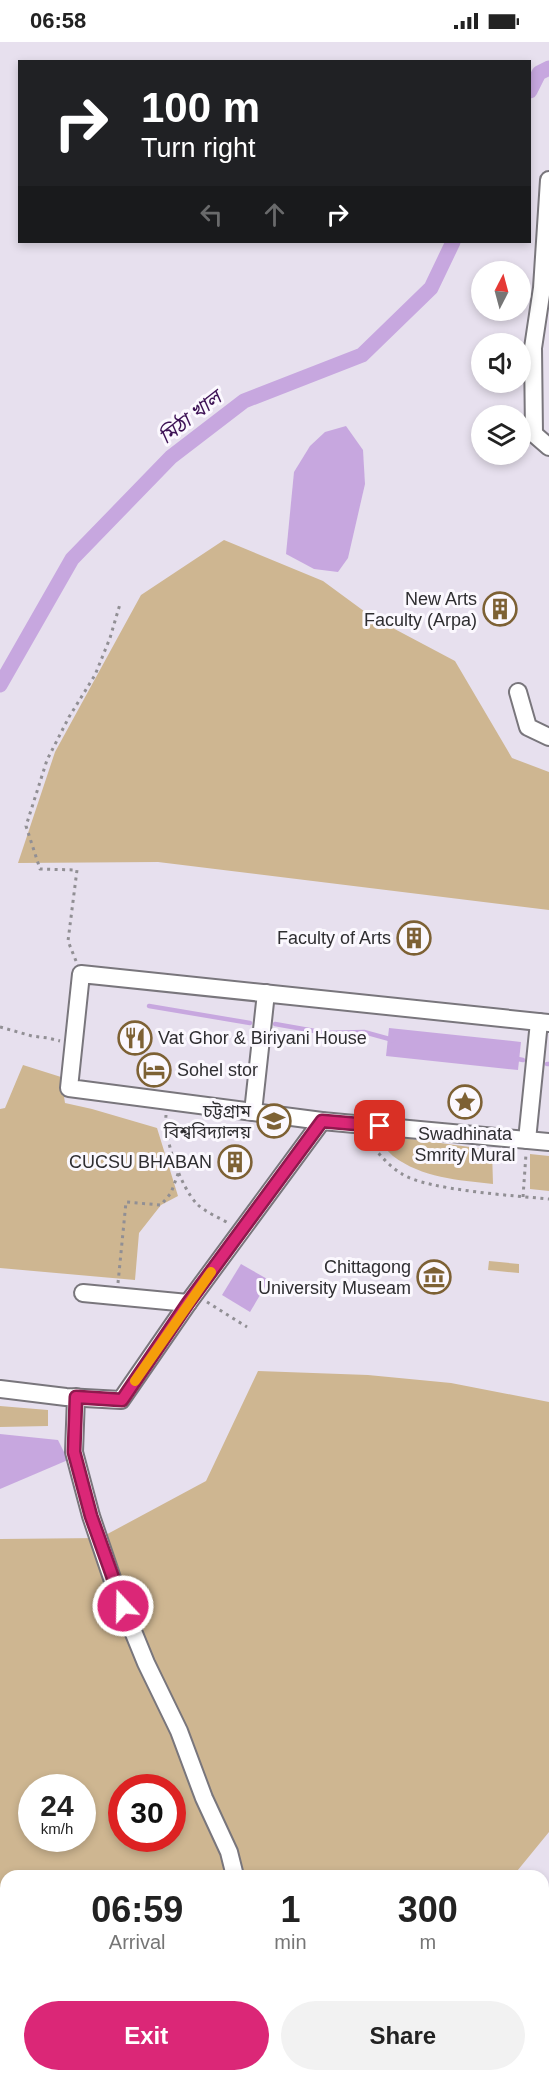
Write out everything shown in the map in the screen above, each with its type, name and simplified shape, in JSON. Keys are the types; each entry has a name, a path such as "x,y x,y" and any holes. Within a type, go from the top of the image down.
{"street":[{"path":"549,180 542,288 533,348 534,434 549,447"},
{"path":"518,692 528,728 549,737"},
{"path":"527,1140 544,1022 81,974 69,1088 322,1121 358,1125 549,1142"},
{"path":"254,1112 266,993"},
{"path":"0,1389 122,1400 192,1299 322,1121"},
{"path":"83,1293 192,1299"},
{"path":"76,1397 74,1452 91,1516 115,1587 229,1852 234,1870"}],"path":[{"path":"81,974 68,941 77,870 40,869 26,826 47,760 94,675 110,638 120,604"},
{"path":"0,1027 73,1046"},
{"path":"167,1101 165,1128 179,1171 190,1194 198,1206 242,1230"},
{"path":"358,1125 378,1153 404,1176 433,1185 549,1199"},
{"path":"524,1197 527,1140"},
{"path":"117,1296 126,1202 161,1205 171,1193 179,1171"},
{"path":"192,1299 247,1327"}],"shaded area":[{"name":"চট্টগ্রাম বিশ্ববিদ্যালয়","path":"0,42 549,42 549,1870 0,1870"},
{"path":"346,426 363,450 365,484 348,558 338,572 314,569 286,554 294,472 310,446 325,432"},
{"path":"224,540 323,581 372,617 455,661 512,758 549,772 549,910 158,862 18,863 55,752 141,595"},
{"path":"389,1028 521,1042 518,1070 386,1056"},
{"path":"23,1065 61,1077 65,1103 157,1128 178,1196 161,1205 139,1233 135,1280 0,1268 0,1109 5,1108"},
{"path":"374,1134 492,1150 493,1184 441,1177 416,1169 393,1156"},
{"path":"530,1154 549,1156 549,1191 530,1189"},
{"path":"489,1261 519,1264 519,1273 488,1270"},
{"path":"241,1264 269,1280 250,1312 222,1295"},
{"path":"258,1371 368,1375 451,1383 549,1402 549,1832 518,1870 0,1870 0,1539 100,1538 206,1481"},
{"path":"0,1406 48,1410 48,1426 0,1427"},
{"path":"0,1434 58,1440 68,1460 0,1489"}],"waterway":[{"name":"মিঠা খাল","path":"531,89 539,73 549,68"},
{"name":"মিঠা খাল","path":"0,685 72,559 171,457 244,401 362,355 431,288 453,243"},
{"path":"149,1006 250,1023"},
{"path":"275,1024 326,1033 364,1032 393,1040"},
{"path":"513,1058 523,1060"}],"slow traffic":[{"path":"135,1381 211,1272"}],"place":[{"name":"New Arts Faculty (Arpa)","path":"500,609"},
{"name":"Faculty of Arts","path":"414,938"},
{"name":"Vat Ghor & Biriyani House","path":"135,1038"},
{"name":"Sohel stor","path":"154,1070"},
{"name":"Swadhinata Smrity Mural","path":"465,1102"},
{"name":"চট্টগ্রাম বিশ্ববিদ্যালয়","path":"274,1121"},
{"name":"CUCSU BHABAN","path":"235,1162"},
{"name":"Chittagong University Museam","path":"434,1277"}],"route":[{"path":"123,1606 91,1516 74,1452 76,1397 122,1400 188,1303 322,1121 380,1126"}]}
